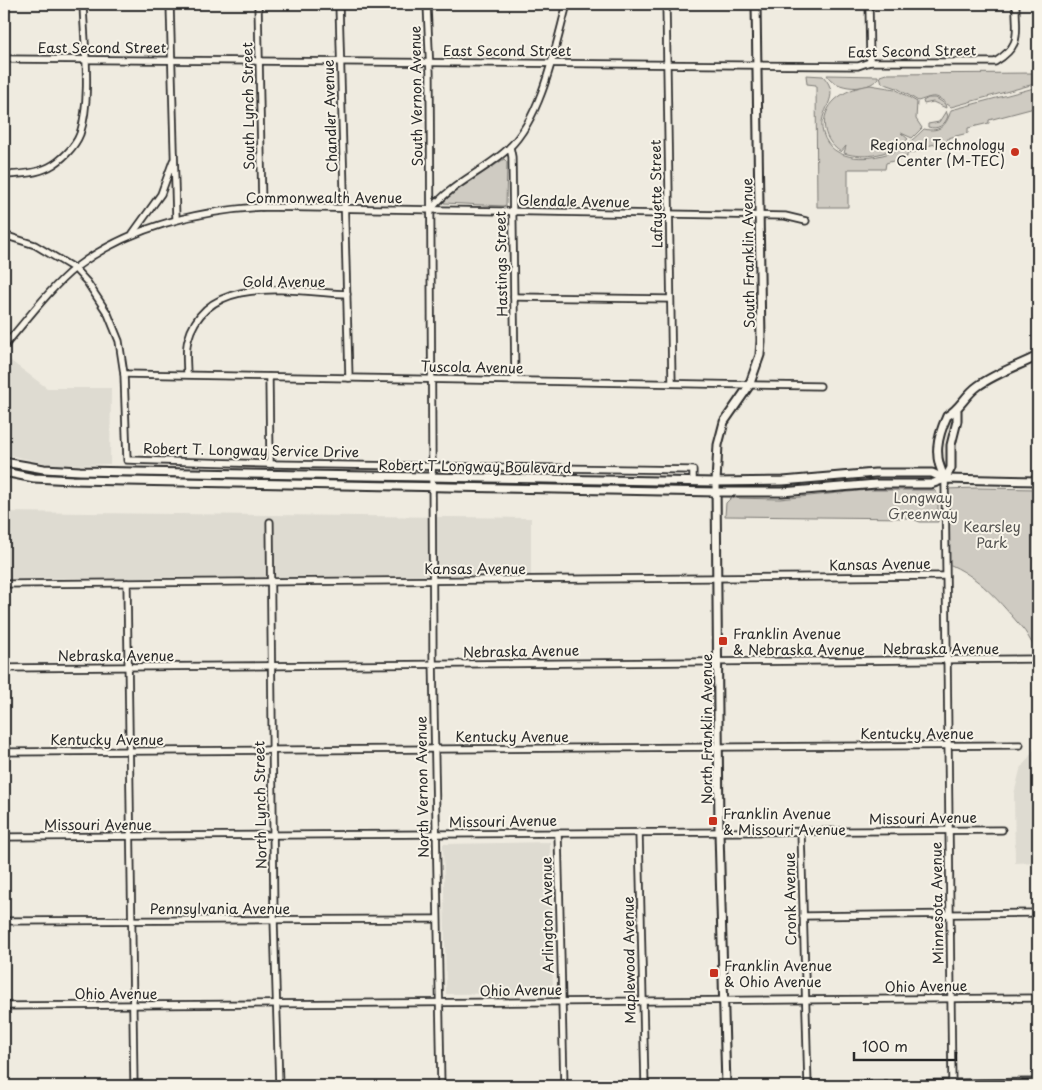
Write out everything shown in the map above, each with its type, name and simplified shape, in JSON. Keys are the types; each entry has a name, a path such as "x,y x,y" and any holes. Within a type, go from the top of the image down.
{"street":[{"path":"4,175 29,174 50,167 67,153 79,136 85,114 83,4"},
{"path":"170,4 176,220"},
{"name":"South Lynch Street","path":"258,4 262,207"},
{"name":"Chandler Avenue","path":"339,4 349,378"},
{"name":"South Vernon Avenue","path":"427,4 431,210 432,487"},
{"path":"431,210 441,196 481,172 510,147 536,108 552,63 567,4"},
{"name":"Lafayette Street","path":"666,4 672,383"},
{"name":"South Franklin Avenue","path":"717,492 718,445 724,422 749,386 760,356 760,215 756,4"},
{"path":"869,4 870,62"},
{"name":"East Second Street","path":"4,59 858,66 870,62 995,62 1008,54 1015,44 1018,32 1016,4"},
{"name":"Hastings Street","path":"510,147 512,157 515,380"},
{"path":"134,234 161,194 174,159"},
{"name":"Commonwealth Avenue","path":"5,345 75,269 134,234 176,220 209,212 262,207 431,210"},
{"name":"Glendale Avenue","path":"431,210 669,216 760,215 785,216 806,221"},
{"path":"4,234 35,245 75,269 87,282 108,314 119,341 124,374"},
{"name":"Gold Avenue","path":"187,374 188,339 198,319 215,301 230,294 252,290 347,294"},
{"path":"514,297 670,299"},
{"path":"945,478 951,468 951,445 957,411 971,391 985,381 1038,356"},
{"name":"Tuscola Avenue","path":"124,374 820,386"},
{"name":"Robert T. Longway Service Drive","path":"124,374 127,460 693,470 693,481"},
{"path":"269,377 270,464"},
{"path":"945,478 938,465 940,436 947,416 957,411"},
{"name":"Robert T Longway Boulevard","path":"4,462 44,469 85,471 432,478 716,482 783,481 884,473 932,473 945,478 1038,481"},
{"path":"85,471 92,480"},
{"name":"Robert T Longway Boulevard","path":"4,472 34,478 92,480 717,492 782,492 876,484 931,484 945,478"},
{"name":"Minnesota Avenue","path":"945,478 952,1084"},
{"name":"North Vernon Avenue","path":"432,487 435,834 441,1086"},
{"name":"North Franklin Avenue","path":"717,492 719,832 726,1086"},
{"name":"North Lynch Street","path":"270,522 274,920 280,1086"},
{"name":"Kansas Avenue","path":"4,584 946,576"},
{"path":"127,583 134,1086"},
{"name":"Nebraska Avenue","path":"4,668 1038,659"},
{"name":"Kentucky Avenue","path":"4,752 1020,745"},
{"name":"Missouri Avenue","path":"4,837 1002,830"},
{"name":"Maplewood Avenue","path":"638,832 645,1086"},
{"name":"Cronk Avenue","path":"801,832 808,1085"},
{"name":"Arlington Avenue","path":"558,833 564,1086"},
{"path":"803,916 1038,913"},
{"name":"Pennsylvania Avenue","path":"4,922 437,918"},
{"name":"Ohio Avenue","path":"4,1006 1038,998"},
{"path":"808,1085 1038,1082"},
{"path":"466,1086 520,1085"}],"shaded area":[{"path":"4,356 47,388 111,388 110,464 54,465 4,454"},
{"path":"4,512 531,518 531,575 4,579"},
{"path":"1038,744 1038,862 1015,863 1014,794 1020,770"},
{"path":"550,842 553,993 446,994 443,844"}],"green space":[{"path":"1038,73 1038,83 951,107 935,97 918,101 897,88 882,83 880,76 886,74"},
{"path":"806,75 823,76 829,84 830,98 822,125 823,133 828,143 844,155 854,157 865,158 897,150 924,129 935,130 942,126 951,110 1038,87 1038,107 989,120 989,123 968,128 968,133 948,138 948,141 927,146 927,149 907,154 907,157 886,163 885,169 848,169 848,207 817,207 816,85 807,84"},
{"path":"827,75 878,76 878,78 874,83 867,86 852,87 837,84"},
{"path":"870,85 895,89 917,102 916,119 922,128 912,138 901,133 908,139 886,152 869,156 852,155 844,153 846,146 841,152 829,140 826,133 824,125 828,109 843,94"},
{"path":"928,98 936,98 945,104 946,108 933,102 924,104 923,101"},
{"path":"946,111 948,116 943,124 935,128 928,127 928,124 939,122"},
{"path":"504,159 507,162 506,205 444,203 444,200 449,196"},
{"name":"Kearsley Park","path":"945,489 1038,489 1038,651 1027,634 1006,609 979,582 958,568 946,563"},
{"name":"Longway Greenway","path":"868,490 934,490 938,495 938,522 920,522 910,518 725,516 726,503 731,498 780,499"}],"place":[{"name":"Regional Technology Center (M-TEC)","path":"1015,152"},
{"name":"Franklin Avenue & Nebraska Avenue","path":"723,641"},
{"name":"Franklin Avenue & Missouri Avenue","path":"713,821"},
{"name":"Franklin Avenue & Ohio Avenue","path":"714,973"}]}
